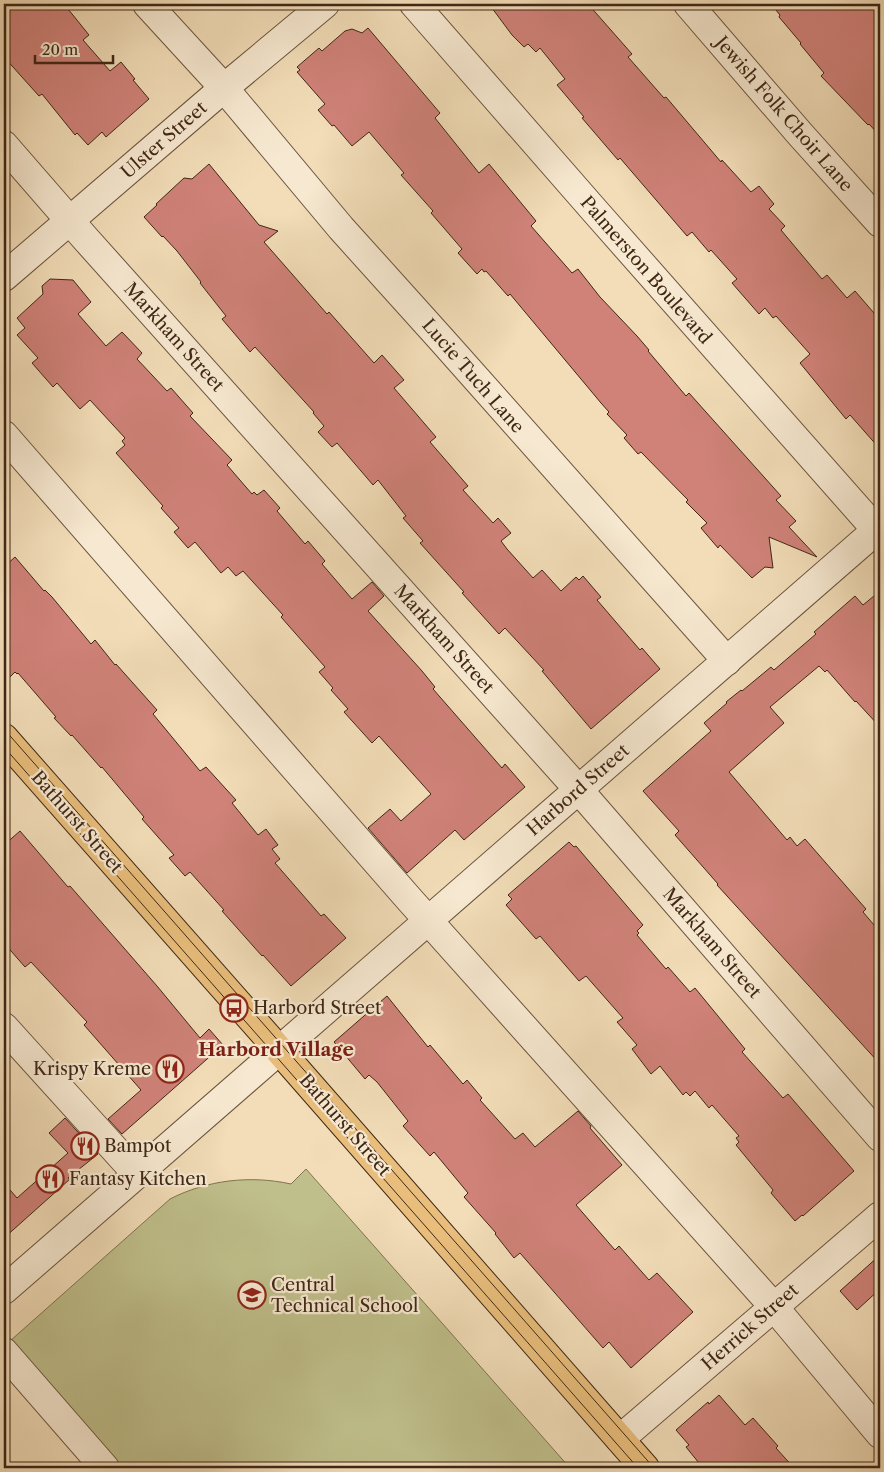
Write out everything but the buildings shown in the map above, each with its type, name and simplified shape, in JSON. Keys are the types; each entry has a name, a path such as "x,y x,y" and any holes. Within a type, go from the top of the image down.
{"main road":[{"name":"Bathurst Street","path":"4,738 645,1468"}],"street":[{"name":"Lucie Tuch Lane","path":"147,4 224,88 341,228 726,661"},
{"name":"Ulster Street","path":"4,277 325,4"},
{"name":"Palmerston Boulevard","path":"414,4 600,218 879,530"},
{"name":"Jewish Folk Choir Lane","path":"688,4 880,224"},
{"name":"Markham Street","path":"4,145 578,790 880,1137"},
{"path":"4,435 429,920 774,1307 880,1434"},
{"name":"Harbord Street","path":"4,1290 879,530"},
{"path":"4,1027 137,1174"},
{"name":"Herrick Street","path":"620,1440 880,1216"},
{"path":"4,1352 105,1468"}],"green space":[{"name":"Central Technical School","path":"306,1169 570,1468 121,1468 10,1341 170,1199 199,1187 229,1181 260,1180 291,1184"}],"tram line":[{"path":"4,729 654,1468"},
{"path":"4,747 638,1468"}],"place":[{"name":"Harbord Street","path":"234,1008"},
{"name":"Krispy Kreme","path":"170,1069"},
{"name":"Bampot","path":"85,1146"},
{"name":"Fantasy Kitchen","path":"50,1179"},
{"name":"Central Technical School","path":"252,1295"}],"district":[{"name":"Harbord Village","path":"276,1049"}]}
